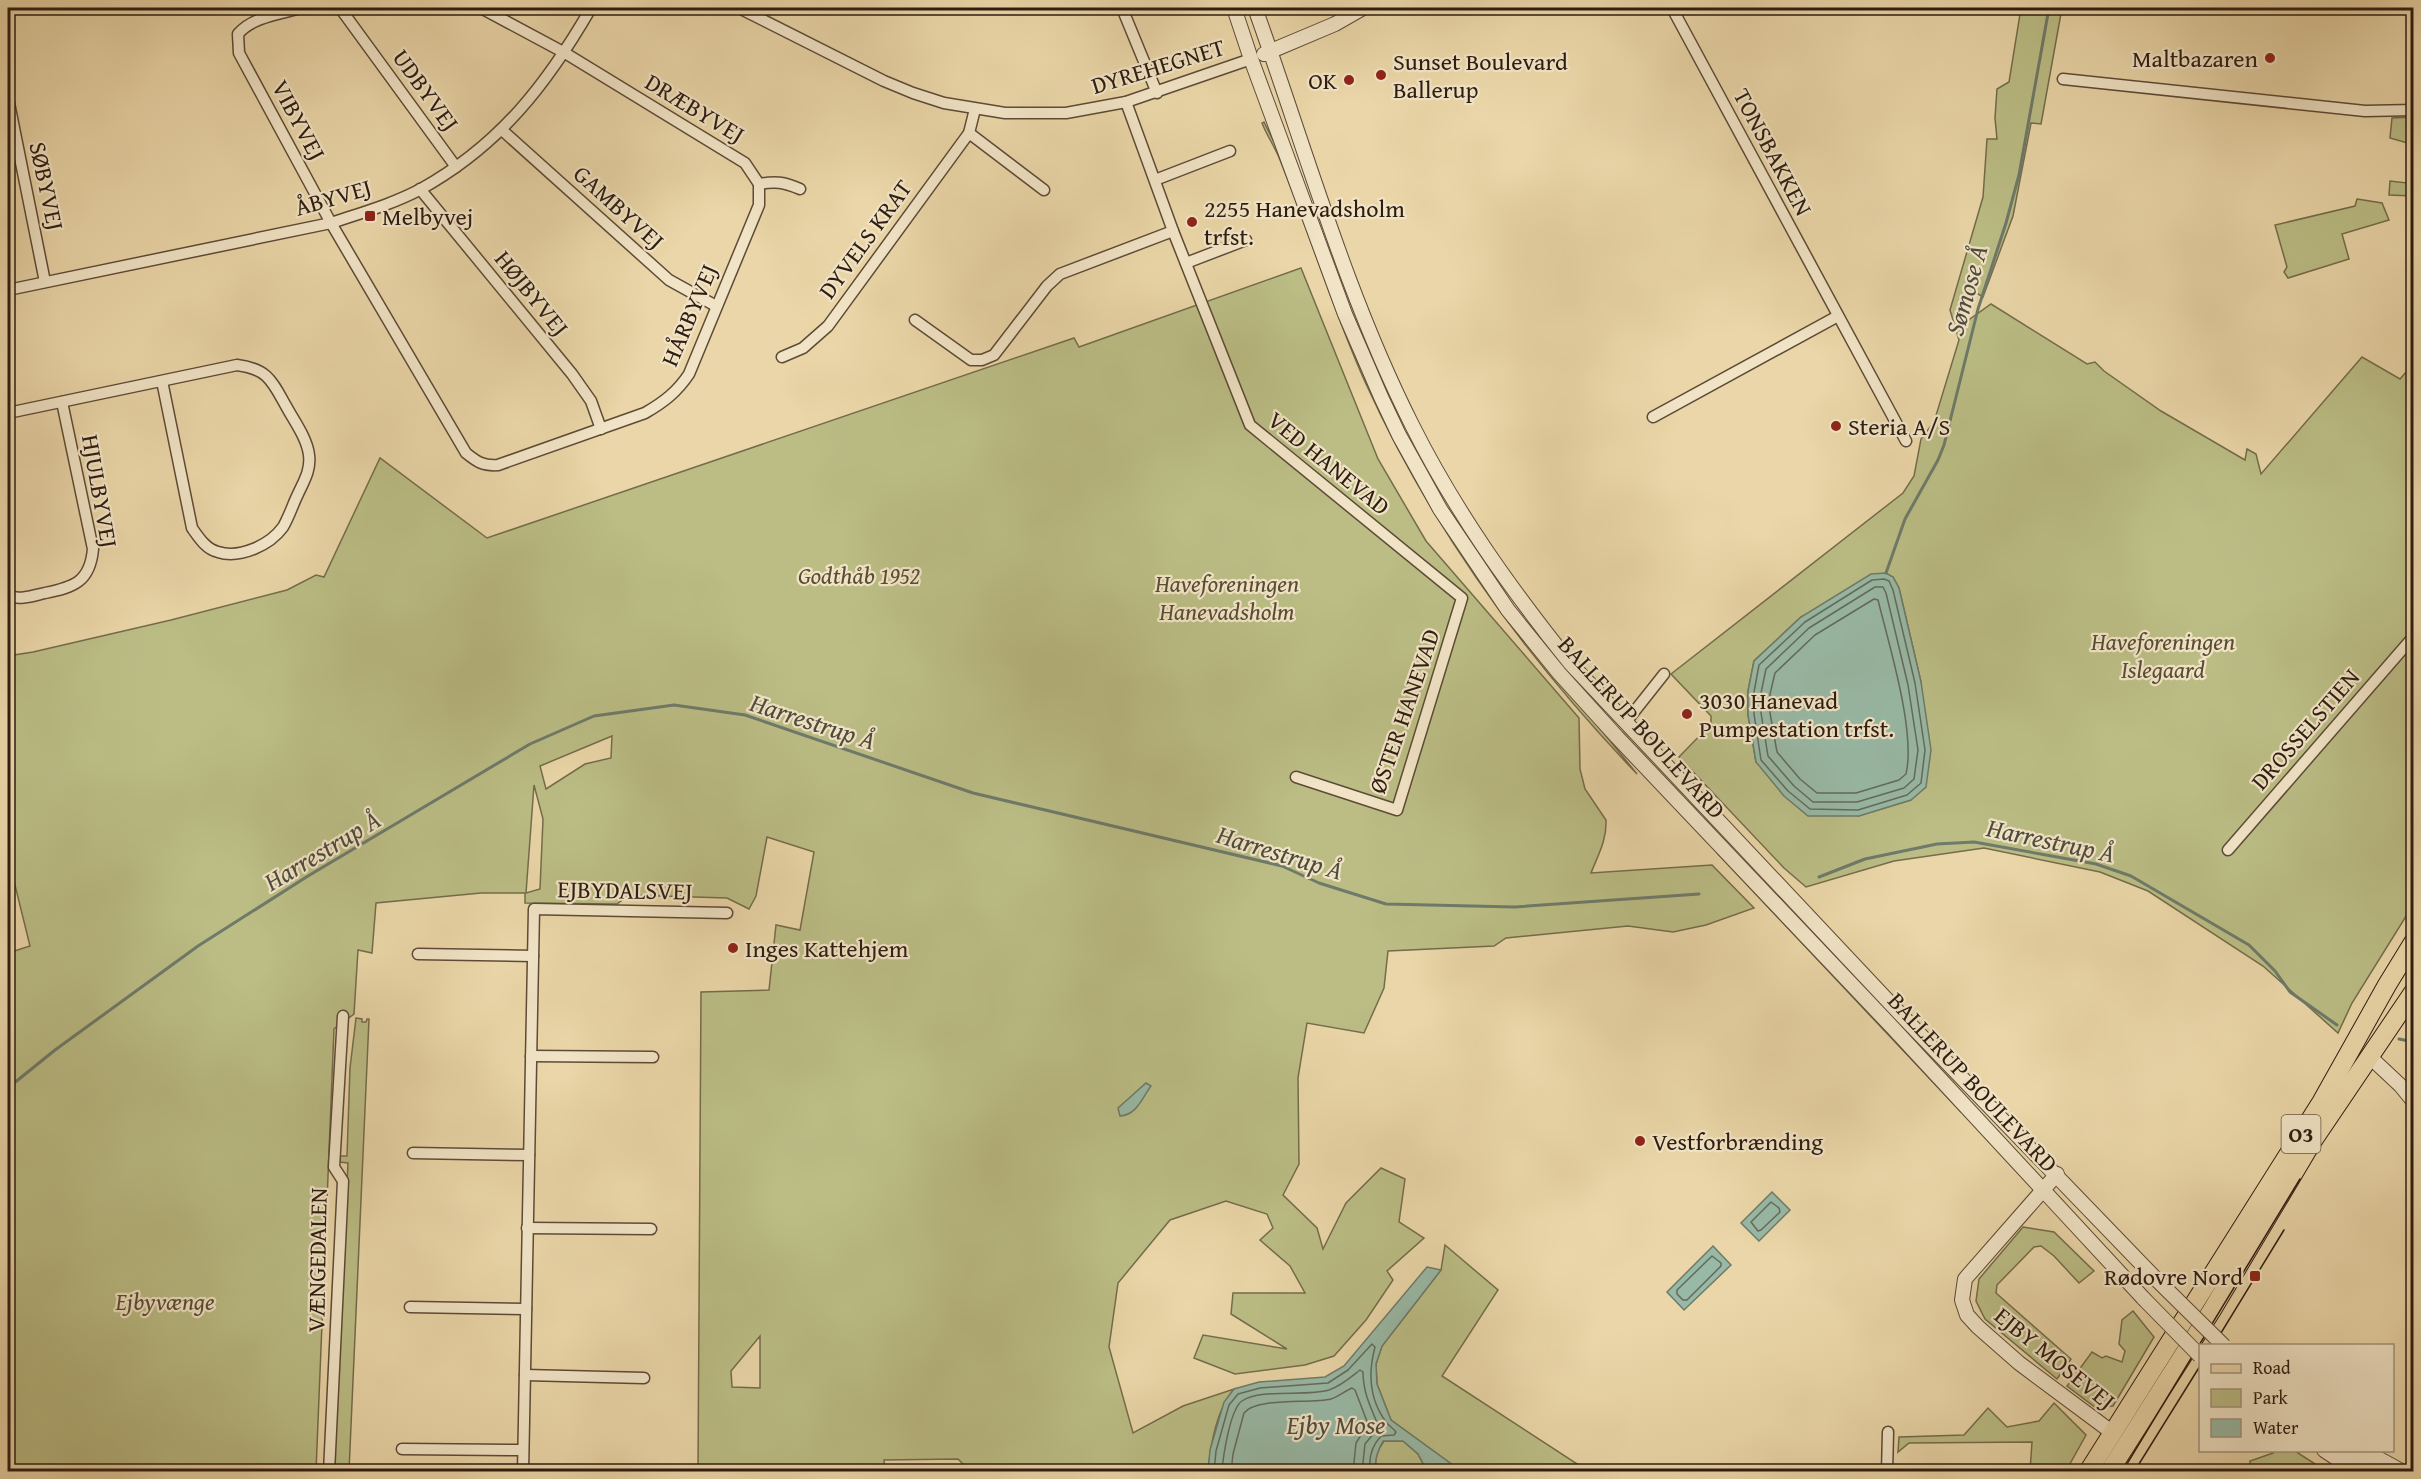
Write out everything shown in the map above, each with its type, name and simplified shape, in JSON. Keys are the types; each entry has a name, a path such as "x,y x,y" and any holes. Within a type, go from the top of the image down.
{"main road":[{"name":"O3","path":"2088,1472 2322,1101 2386,985 2414,941"},
{"name":"O3","path":"2109,1472 2212,1310 2314,1139 2414,991"}],"street":[{"name":"VIBYVEJ","path":"301,8 252,23 238,34 239,53 331,223"},
{"name":"UDBYVEJ","path":"340,8 456,167"},
{"name":"DRÆBYVEJ","path":"480,8 565,53 745,163 759,184"},
{"name":"ÅBYVEJ","path":"8,290 331,223 379,207 420,189 483,148 528,103 565,53 591,8"},
{"name":"DYREHEGNET","path":"739,8 884,81 913,93 975,109 1036,114 1066,113 1126,102 1157,93 1251,59"},
{"path":"1122,8 1157,93"},
{"name":"BALLERUP BOULEVARD","path":"1234,8 1346,314 1381,397 1419,472 1462,544 1508,610 1559,674 2199,1355"},
{"name":"BALLERUP BOULEVARD","path":"1255,8 1360,309 1422,444 1454,501 1519,600 1570,663 1905,1019 2156,1279 2222,1344"},
{"path":"1251,59 1335,24 1363,8"},
{"name":"TONSBAKKEN","path":"1672,8 1906,441"},
{"path":"2063,79 2370,111 2414,110"},
{"name":"SØBYVEJ","path":"8,98 45,282"},
{"name":"VED HANEVAD","path":"1126,102 1173,231 1250,425 1462,598"},
{"name":"DYVELS KRAT","path":"782,357 803,348 828,326 969,133 975,109"},
{"name":"GAMBYVEJ","path":"502,130 669,280 716,306"},
{"path":"969,133 1044,190"},
{"path":"1155,180 1230,151"},
{"path":"759,184 783,182 800,189"},
{"name":"HÅRBYVEJ","path":"331,223 466,453 476,462 486,466 498,465 645,413 664,402 679,388 689,374 759,205 759,184"},
{"name":"HØJBYVEJ","path":"420,189 572,374 591,402 601,429"},
{"path":"915,320 971,360 982,360 994,355 1047,286 1060,274 1173,231"},
{"path":"1186,263 1246,240"},
{"path":"1653,417 1838,316"},
{"path":"8,413 237,365 262,371 272,381 307,444 310,457 309,471 283,526 259,547 232,554 217,552 201,542 192,528 162,381"},
{"name":"HJULBYVEJ","path":"8,596 22,598 68,588 80,582 92,560 93,549 62,402"},
{"name":"ØSTER HANEVAD","path":"1296,777 1397,810 1462,598"},
{"name":"DROSSELSTIEN","path":"2228,850 2414,636"},
{"path":"1626,722 1664,674"},
{"name":"EJBYDALSVEJ","path":"523,1472 534,909 727,913"},
{"path":"418,954 533,956"},
{"name":"VÆNGEDALEN","path":"329,1472 340,1268 342,1181 334,1167 343,1016"},
{"path":"531,1056 653,1057"},
{"path":"2370,1057 2401,1086 2414,1102"},
{"path":"413,1153 529,1155"},
{"name":"EJBY MOSEVEJ","path":"2056,1174 1965,1280 1962,1300 1967,1315 1978,1327 2019,1363 2113,1433"},
{"path":"527,1228 651,1229"},
{"path":"410,1307 526,1309"},
{"path":"525,1375 644,1378"},
{"path":"1887,1472 1888,1432"},
{"path":"402,1449 523,1450"},
{"path":"2327,1452 2357,1472"},
{"path":"2345,1452 2380,1472"},
{"path":"2367,1452 2403,1472"}],"green space":[{"name":"Haveforeningen Islegaard","path":"2021,8 2062,8 2041,124 2031,123 2013,216 1983,297 1973,291 1961,335 1970,319 1991,304 2087,364 2095,362 2104,371 2161,411 2245,460 2247,449 2256,454 2261,474 2362,357 2400,379 2413,364 2413,905 2352,1003 2338,1033 2263,966 2148,891 2100,872 1984,848 1894,861 1806,887 1784,868 1679,757 1711,724 1711,716 1671,674 1903,493 1914,476 1921,439 1934,422 1959,340 1950,310 1983,197 1987,139 1997,139 1995,118 1997,89 2009,82","holes":["1893,577 1899,588 1921,682 1911,800 1858,816 1756,762 1748,715 1748,691 1754,661 1801,617"]},
{"path":"2413,117 2413,196 2389,195 2390,181 2407,183 2411,144 2390,138 2392,118"},
{"path":"1264,122 1278,150 1399,445 1590,716 1637,774 1596,730 1520,638 1452,541 1421,490 1392,438 1354,356 1280,160 1262,123"},
{"path":"2357,199 2382,203 2389,220 2342,234 2349,259 2288,278 2284,272 2287,267 2275,225 2355,206"},
{"path":"1301,268 1378,459 1426,541 1579,718 1580,769 1585,789 1606,820 1604,841 1591,873 1712,865 1754,908 1706,925 1673,932 1628,926 1506,938 1494,946 1388,951 1384,988 1364,1033 1307,1023 1298,1078 1299,1164 1283,1195 1317,1228 1323,1249 1346,1203 1381,1168 1405,1179 1399,1222 1424,1238 1387,1271 1393,1280 1366,1320 1334,1356 1305,1365 1235,1374 1194,1358 1203,1335 1287,1349 1231,1314 1233,1293 1305,1293 1290,1266 1260,1240 1273,1228 1267,1214 1226,1201 1170,1220 1118,1283 1109,1347 1133,1433 1183,1406 1234,1389 1219,1417 1208,1471 965,1472 965,1466 958,1459 884,1460 885,1472 698,1472 701,992 769,990 776,925 800,930 814,852 767,837 756,896 749,909 727,898 629,895 617,904 525,903 525,893 481,893 376,903 372,953 358,950 354,1014 334,1029 316,1471 8,1471 8,953 30,946 12,873 11,835 8,824 8,656 171,620 287,590 316,575 324,577 380,458 487,538 1074,338 1079,347","holes":["612,736 611,758 585,764 546,789 540,766","534,785 543,819 540,889 526,893","760,1336 760,1388 732,1387 731,1371"]},
{"path":"1720,853 1950,1098 1961,1112 1718,854"},
{"path":"356,1018 362,1019 362,1022 369,1019 349,1471 333,1472 348,1163 340,1162 340,1156 347,1156 350,1068"},
{"path":"2023,1227 2054,1232 2094,1271 2079,1283 2054,1256 2041,1246 2034,1247 1997,1285 1996,1293 2071,1359 2057,1379 1985,1319 1976,1301 1979,1279"},
{"path":"1445,1245 1498,1290 1442,1376 1588,1471 1461,1471 1391,1420 1377,1384 1376,1364 1382,1346 1441,1270"},
{"path":"2133,1311 2154,1337 2113,1406 2096,1408 2067,1386 2092,1352 2102,1358 2106,1356 2122,1362 2125,1351 2119,1344 2122,1320"},
{"path":"2054,1403 2086,1435 2066,1471 2030,1471 2032,1442 1909,1443 1898,1452 1899,1437 1964,1435 1988,1408 2007,1427 2039,1421"},
{"path":"1384,1441 1403,1441 1418,1454 1427,1472 1377,1471 1377,1455"},
{"path":"2272,1452 2297,1452 2326,1471 2250,1471 2250,1461 2273,1453"}],"water":[{"path":"1886,573 1893,577 1899,588 1921,682 1931,750 1926,787 1911,800 1859,816 1808,816 1784,796 1756,762 1748,715 1748,691 1754,661 1801,617 1871,574"},
{"path":"1146,1083 1151,1086 1139,1105 1131,1113 1120,1116 1118,1108"},
{"path":"1772,1192 1790,1210 1759,1241 1741,1223"},
{"path":"1713,1246 1731,1265 1684,1310 1667,1292"},
{"name":"Ejby Mose","path":"1427,1267 1441,1270 1382,1346 1376,1364 1377,1384 1391,1420 1461,1471 1427,1471 1418,1454 1403,1441 1383,1441 1376,1459 1377,1471 1208,1471 1210,1450 1224,1402 1234,1389 1259,1382 1325,1377 1344,1366"}],"waterway":[{"name":"Sømose Å","path":"1886,573 1905,519 1944,445 1978,309 2019,175 2049,8"},
{"name":"Harrestrup Å","path":"8,1088 55,1050 198,946 308,876 530,744 594,716 674,705 745,715 973,793 1282,866 1319,883 1386,904 1515,907 1699,894"},
{"name":"Harrestrup Å","path":"1819,877 1865,859 1937,844 1974,842 2096,864 2131,876 2249,945 2275,971 2290,992 2337,1025"},
{"name":"Harrestrup Å","path":"2399,1039 2414,1042"}],"tram line":[{"path":"2200,1344 2300,1179"},
{"path":"2214,1344 2284,1230"},
{"path":"2122,1472 2199,1345"},
{"path":"2134,1472 2199,1368"}],"place":[{"name":"Maltbazaren","path":"2270,58"},
{"name":"Sunset Boulevard Ballerup","path":"1381,75"},
{"name":"OK","path":"1349,80"},
{"name":"Melbyvej","path":"370,216"},
{"name":"2255 Hanevadsholm trfst.","path":"1192,222"},
{"name":"Steria A/S","path":"1836,426"},
{"name":"3030 Hanevad Pumpestation trfst.","path":"1687,714"},
{"name":"Inges Kattehjem","path":"733,948"},
{"name":"Vestforbrænding","path":"1640,1141"},
{"name":"Rødovre Nord","path":"2255,1276"}],"park label":[{"name":"Godthåb 1952","path":"859,575"},
{"name":"Haveforeningen Hanevadsholm","path":"1227,597"},
{"name":"Ejbyvænge","path":"165,1301"}]}
